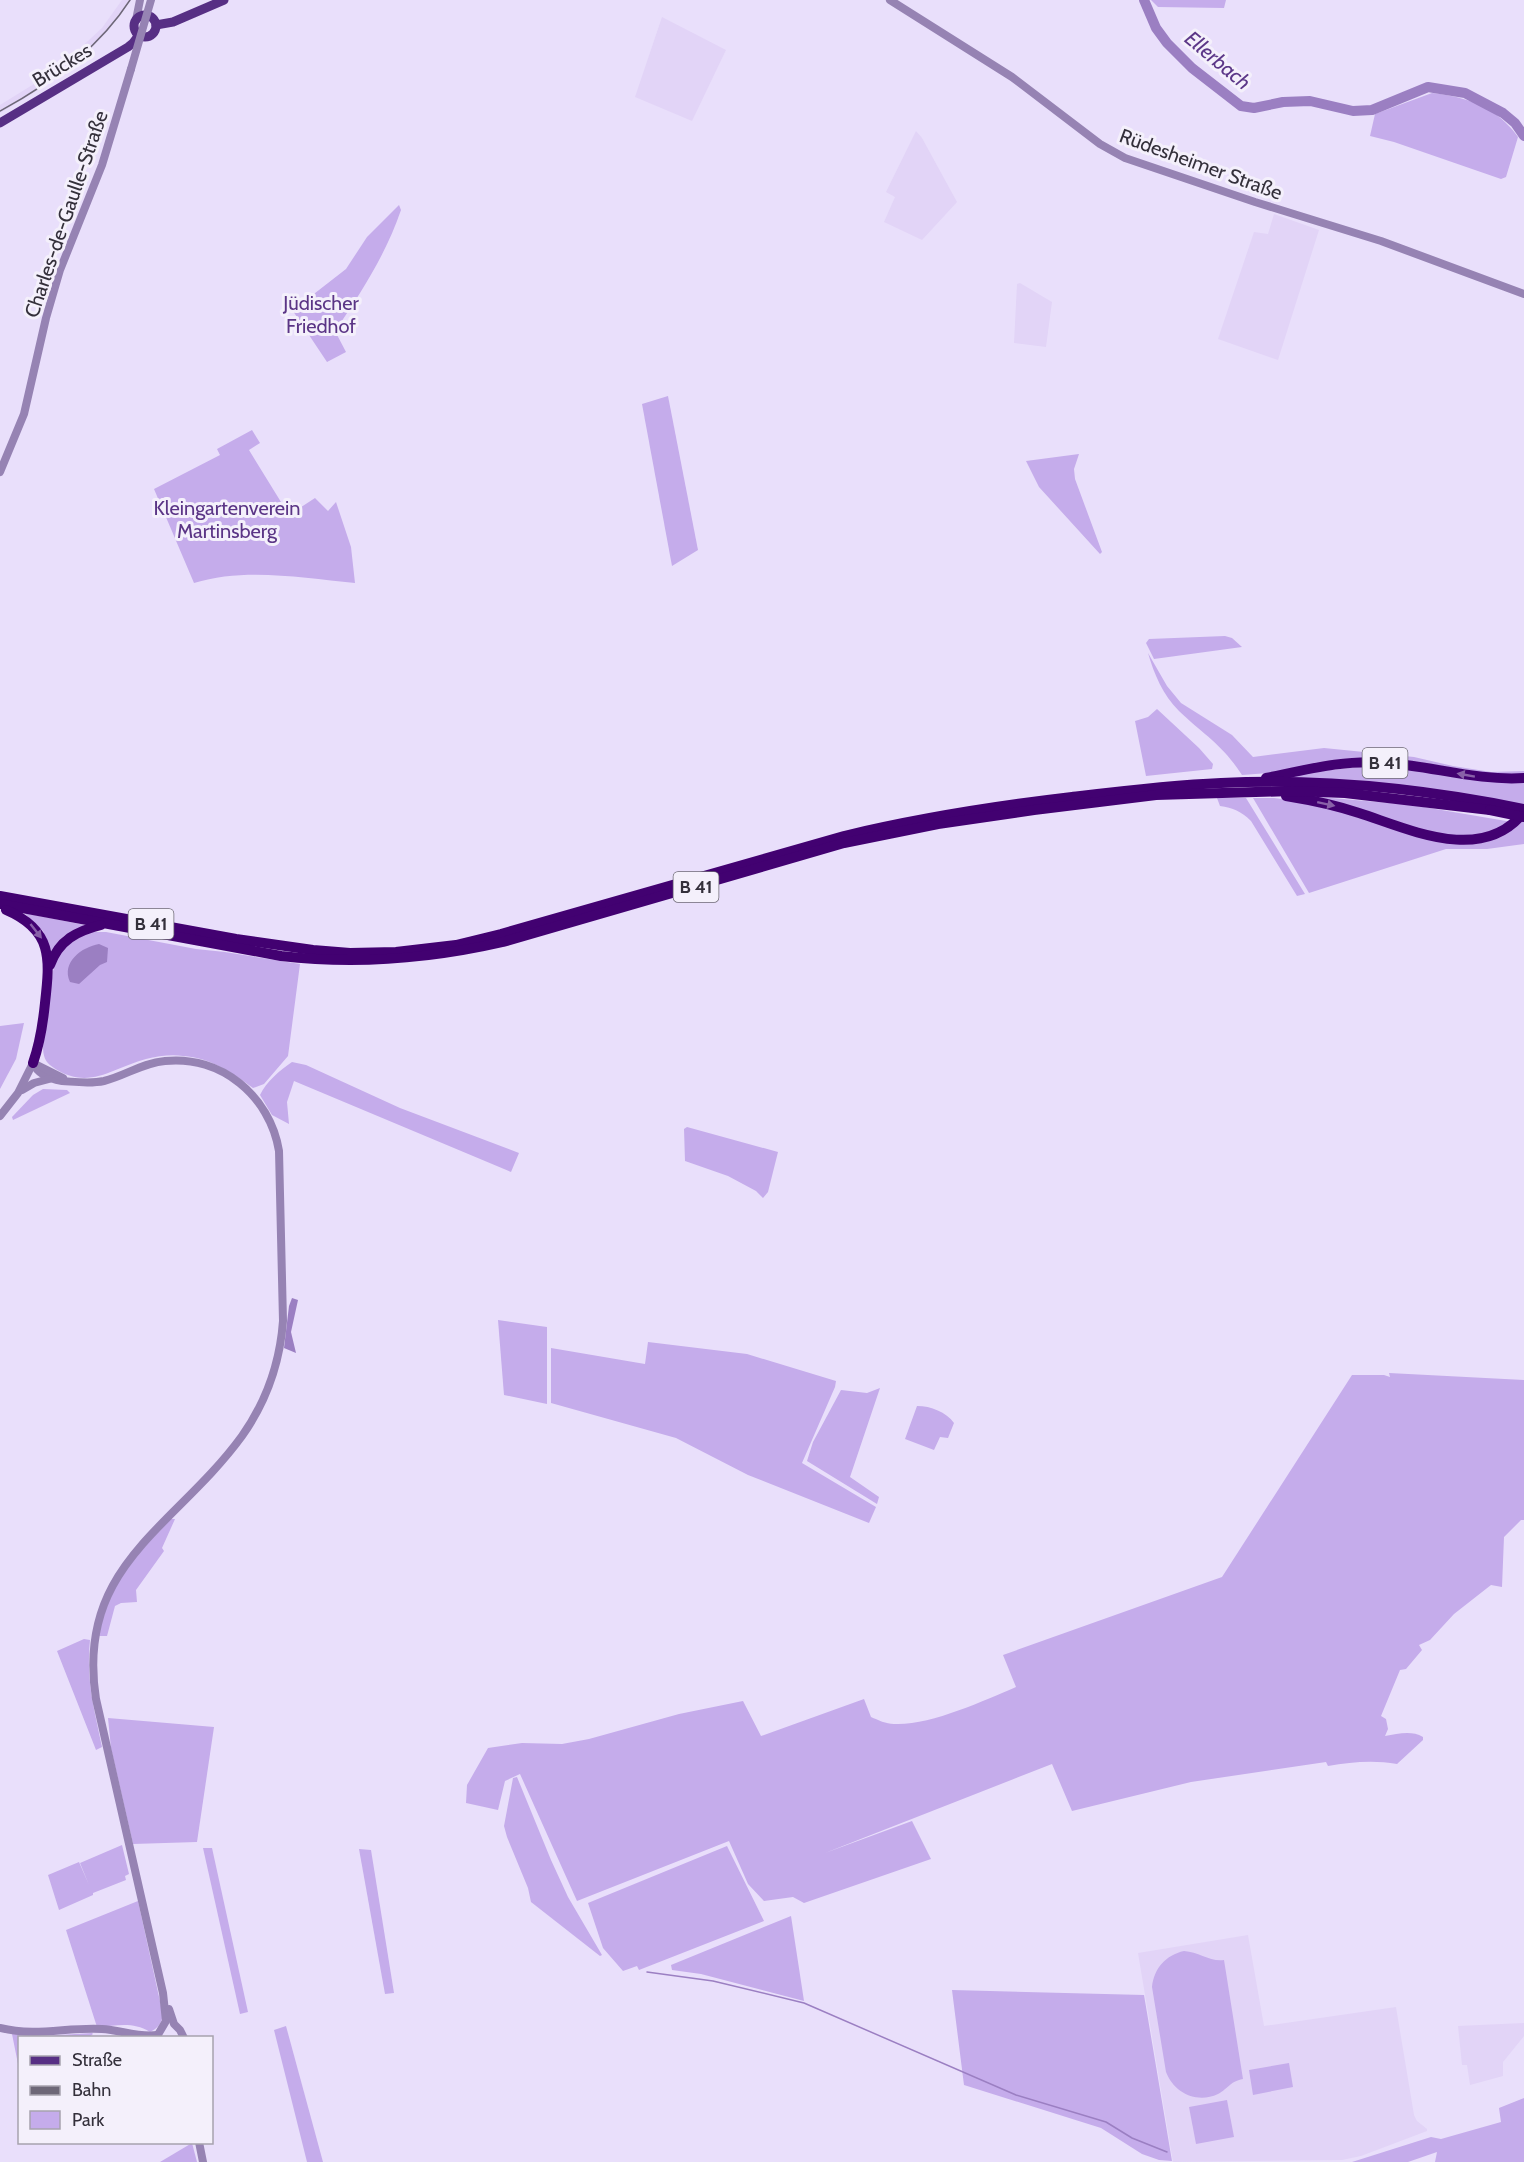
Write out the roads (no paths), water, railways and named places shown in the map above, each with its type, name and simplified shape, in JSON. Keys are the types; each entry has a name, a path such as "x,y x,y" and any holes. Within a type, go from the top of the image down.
{"highway":[{"name":"B 41","path":"0,905 281,956 358,961 418,958 503,942 844,843 892,832 970,819 1156,795 1249,787 1325,766 1368,762 1414,766 1480,778 1524,778"},
{"name":"B 41","path":"0,896 282,946 350,953 406,951 456,945 501,934 832,839 891,825 1033,802 1161,787 1249,787 1345,793 1524,811"},
{"name":"B 41","path":"1249,787 1334,805 1447,840 1482,838 1511,825 1524,811"},
{"name":"B 41","path":"1490,807 1524,817"},
{"name":"B 41","path":"0,905 24,918 38,932 47,951 49,971 41,1035 33,1063"},
{"name":"B 41","path":"49,971 57,950 71,936 82,930 105,924"}],"main road":[{"path":"156,25 172,22 217,1"},
{"path":"148,15 156,25 152,34 145,37 139,34 134,27 136,20 148,15"},
{"name":"Brückes","path":"0,123 128,47 139,34"}],"street":[{"path":"136,20 140,0"},
{"name":"Charles-de-Gaulle-Straße","path":"0,472 24,414 46,318 60,270 102,165 151,0"},
{"name":"Rüdesheimer Straße","path":"894,1 1012,77 1100,144 1125,158 1381,241 1524,294"},
{"path":"0,2028 38,2033 96,2029 157,2036 164,2027 166,2018 163,1993 96,1699 92,1665 94,1638 103,1605 121,1570 141,1545 229,1453 250,1424 267,1390 280,1349 283,1321 279,1151 273,1127 259,1102 234,1078 210,1066 192,1062 164,1061 89,1083 52,1079 38,1072 33,1063"},
{"path":"33,1063 70,1082"},
{"name":"B 41","path":"0,1116 18,1093 33,1063"},
{"path":"18,1093 34,1083 52,1079"},
{"path":"163,1993 176,2027 183,2036"},
{"path":"164,2027 176,2027"},
{"path":"111,2030 127,2036"},
{"path":"199,2144 203,2162"}],"waterway":[{"name":"Ellerbach","path":"1144,0 1156,28 1167,43 1192,68 1241,106 1254,108 1283,102 1310,101 1353,111 1372,110 1428,87 1465,93 1503,113 1515,123 1524,136"},
{"path":"647,1972 713,1981 804,2003 1016,2095 1106,2122 1132,2138 1167,2152"}],"railway":[{"path":"0,111 37,89 72,63 104,34 130,0"}],"park label":[{"name":"Jüdischer Friedhof","path":"321,314"},
{"name":"Kleingartenverein Martinsberg","path":"227,520"}]}
